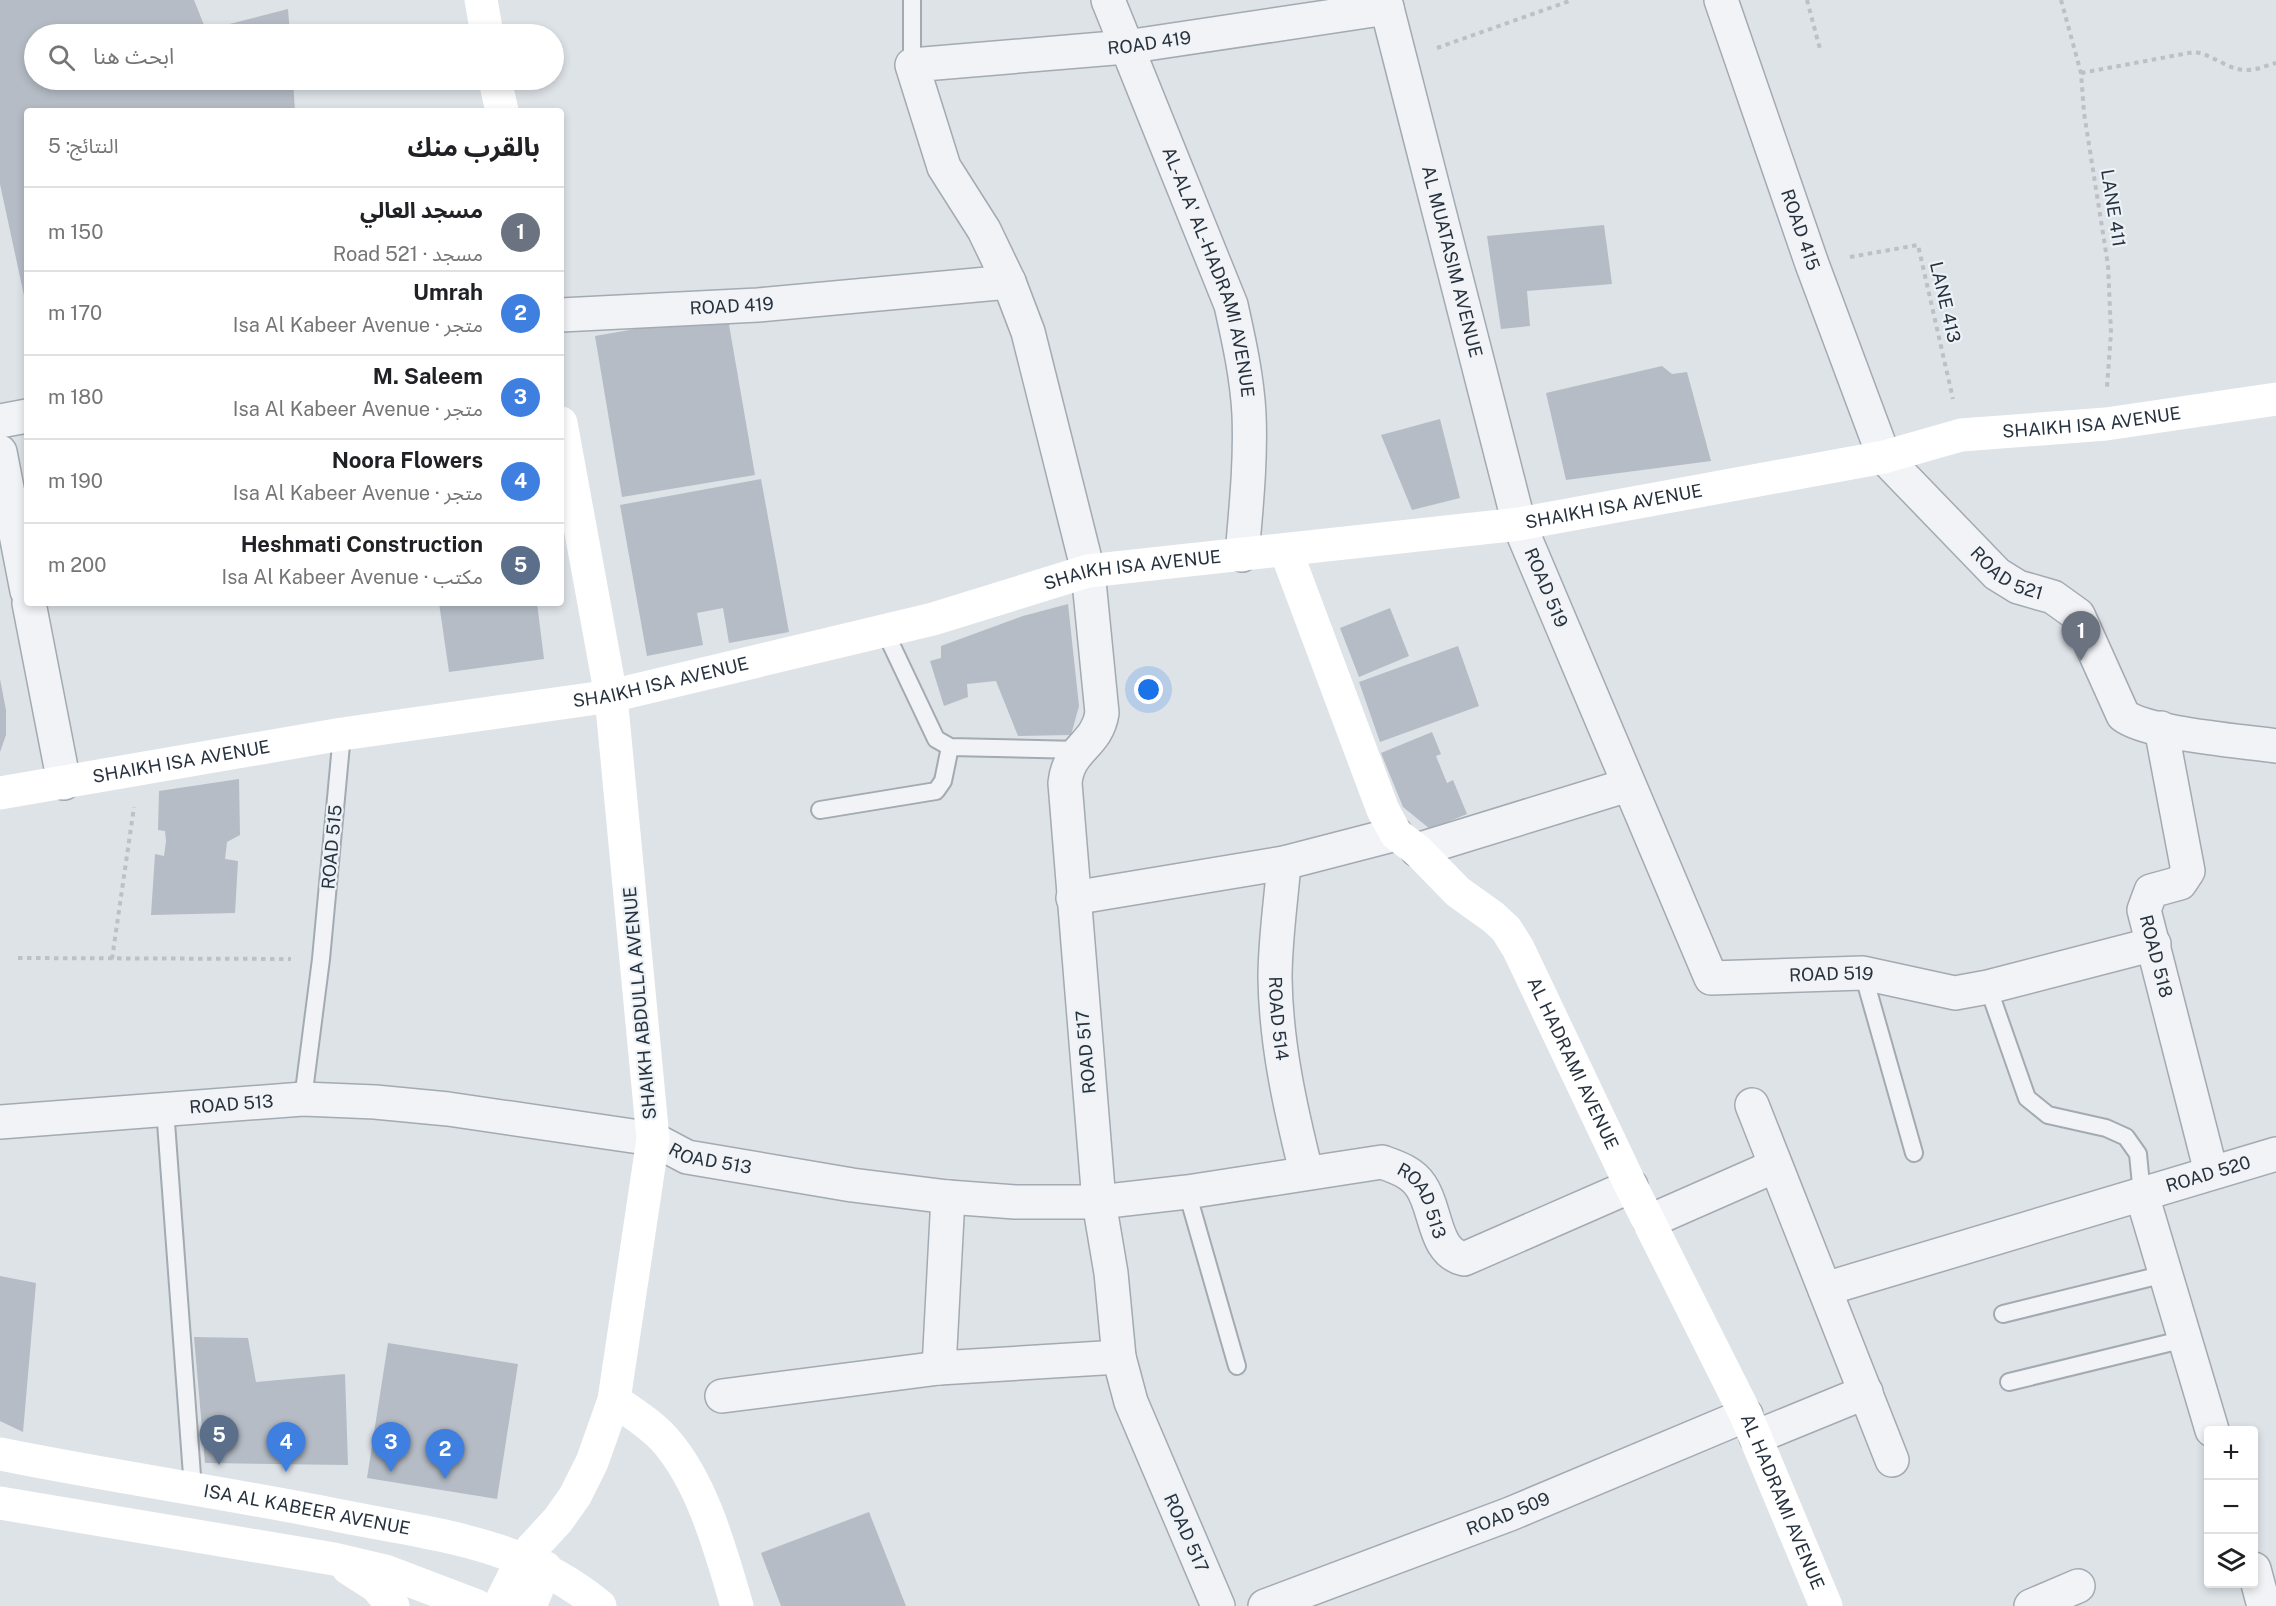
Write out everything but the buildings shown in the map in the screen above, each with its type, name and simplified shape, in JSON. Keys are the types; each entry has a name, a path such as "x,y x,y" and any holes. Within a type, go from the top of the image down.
{"street":[{"path":"481,0 485,24"},
{"name":"AL-ALA' AL-HADRAMI AVENUE","path":"1108,0 1231,305 1249,411 1250,443 1242,555"},
{"name":"ROAD 415","path":"1720,0 1812,264 1884,457"},
{"name":"ROAD 419","path":"912,64 1126,46 1386,4"},
{"name":"AL MUATASIM AVENUE","path":"1386,4 1519,524"},
{"path":"912,64 944,167 984,230 1009,282 1028,332 1044,387 1088,572"},
{"path":"497,90 500,108"},
{"name":"ROAD 419","path":"564,315 758,305 1009,282"},
{"name":"SHAIKH ISA AVENUE","path":"0,793 139,771 342,734 611,696 888,627 933,619 1088,572 1519,524 1884,457 1961,435 2106,424 2276,399"},
{"path":"0,421 24,417"},
{"name":"SHAIKH ABDULLA AVENUE","path":"534,1563 558,1520 575,1496 592,1462 614,1400 654,1139 611,696 564,439"},
{"path":"0,452 19,511 24,561"},
{"name":"ROAD 521","path":"1884,457 1998,574 2018,587 2053,597 2078,615 2123,715 2137,723 2161,728 2276,746"},
{"name":"ROAD 519","path":"1519,524 1711,978 1863,973 1955,993 1988,987 2154,944"},
{"name":"AL HADRAMI AVENUE","path":"1286,551 1383,810 1407,842 1458,892 1494,917 1506,929 1518,948 1631,1186 1751,1426 1826,1606"},
{"name":"ROAD 517","path":"1088,572 1102,713 1100,728 1070,760 1065,783 1099,1202 1111,1273 1119,1357 1131,1402 1218,1606"},
{"path":"30,606 64,783"},
{"name":"ROAD 518","path":"2161,728 2188,871 2180,883 2151,891 2145,900 2144,910 2211,1172"},
{"path":"1073,898 1407,842 1628,785"},
{"name":"ROAD 514","path":"1284,863 1275,975 1277,1020 1287,1097 1306,1172"},
{"name":"ROAD 513","path":"0,1122 303,1099 375,1102 448,1109 654,1139 687,1158 852,1185 948,1197 1015,1202 1099,1202 1186,1192 1382,1162 1403,1169 1420,1184 1431,1205 1445,1249 1453,1257 1464,1259 1631,1186"},
{"path":"1752,1105 1892,1460"},
{"name":"ROAD 520","path":"1825,1289 2276,1154"},
{"path":"1650,1221 1775,1166"},
{"path":"2142,1195 2211,1426"},
{"path":"939,1368 948,1197"},
{"path":"722,1396 939,1368 1119,1357"},
{"name":"ROAD 509","path":"1265,1606 1751,1426 1866,1392"},
{"path":"614,1400 664,1439 687,1471 719,1547 736,1606"},
{"name":"ISA AL KABEER AVENUE","path":"0,1454 193,1490 225,1493 476,1543 534,1563 600,1606"},
{"path":"0,1503 334,1559 385,1571 477,1606"},
{"path":"334,1559 376,1586 393,1606"},
{"path":"499,1606 534,1563"},
{"path":"530,1606 534,1563"},
{"path":"2031,1606 2078,1586"},
{"path":"2258,1586 2264,1606"}],"lane":[{"path":"912,0 912,64"},
{"path":"888,627 890,642 936,739 950,747 1080,750"},
{"name":"ROAD 515","path":"303,1099 321,959 342,734"},
{"path":"820,810 936,791 943,781 950,747"},
{"path":"1863,973 1914,1153"},
{"path":"1988,987 2027,1098 2048,1115 2106,1128 2126,1137 2138,1154 2142,1195"},
{"name":"ROAD 513","path":"165,1109 193,1490"},
{"path":"1186,1192 1237,1366"},
{"path":"2003,1314 2165,1274"},
{"path":"2008,1382 2185,1339"}],"path":[{"path":"1400,61 1572,0"},
{"path":"1808,0 1820,49"},
{"name":"LANE 411","path":"2061,0 2081,73 2084,113 2108,266 2111,333 2106,424"},
{"path":"2081,73 2194,52 2206,53 2234,68 2245,70 2276,63"},
{"name":"LANE 413","path":"1812,264 1918,245 1961,435"},
{"path":"112,958 139,771"},
{"path":"18,958 321,959"}],"place":[{"name":"مسجد العالي","path":"2081,661"},
{"name":"Heshmati Construction","path":"219,1465"},
{"name":"Noora Flowers","path":"286,1472"},
{"name":"M. Saleem","path":"391,1472"},
{"name":"Umrah","path":"445,1479"}]}
